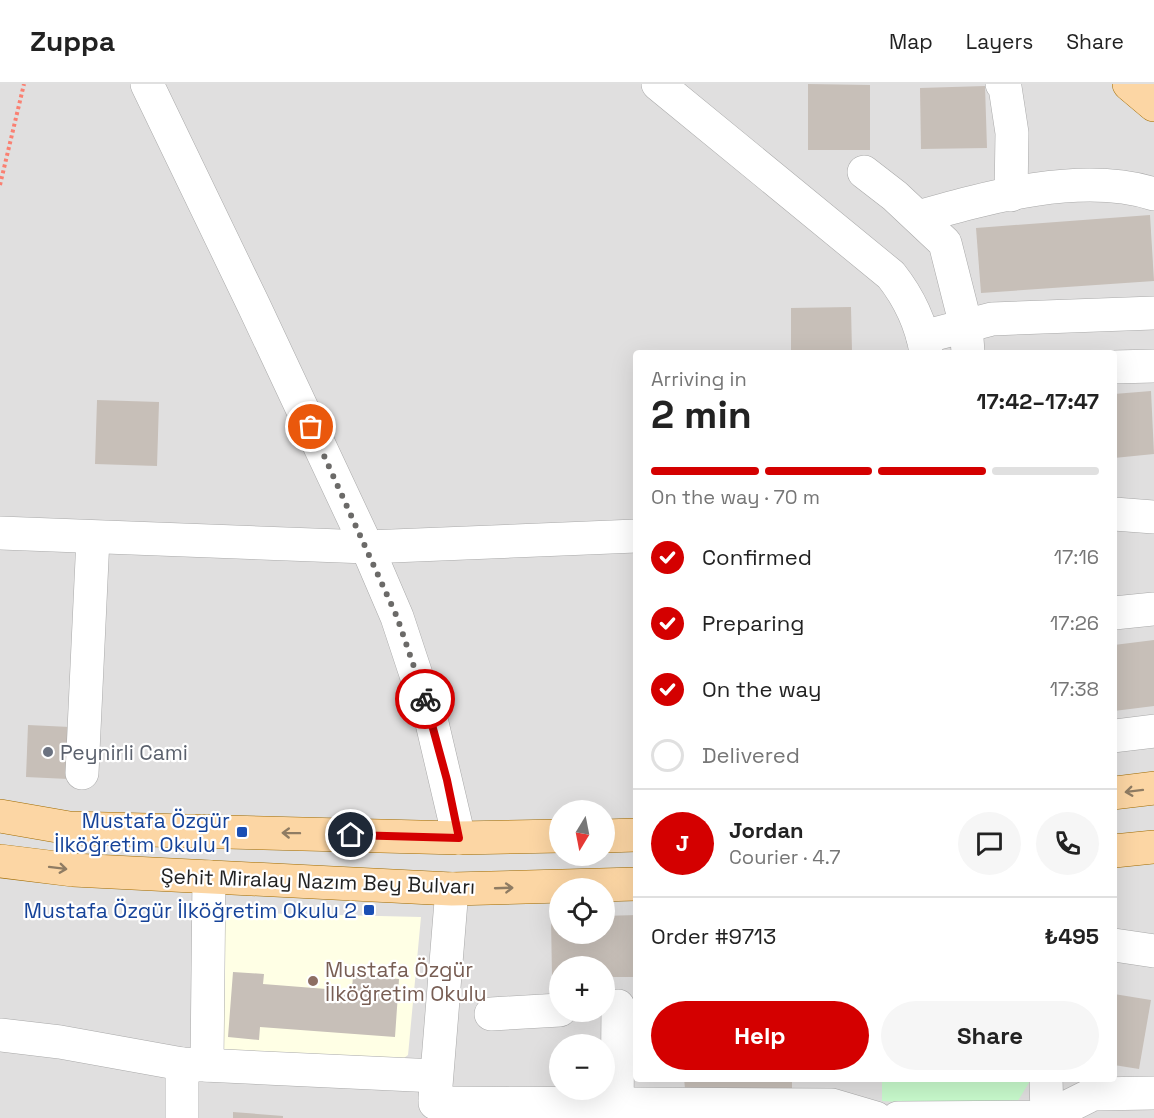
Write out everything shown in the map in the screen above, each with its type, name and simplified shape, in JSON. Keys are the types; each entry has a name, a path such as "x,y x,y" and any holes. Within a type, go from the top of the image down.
{"main road":[{"path":"1129,84 1154,105"},
{"path":"1117,793 1154,788"},
{"path":"0,816 69,828 459,838 549,836"},
{"path":"615,836 633,835"},
{"path":"1117,851 1154,847"},
{"name":"Şehit Miralay Nazım Bey Bulvarı","path":"0,861 73,870 452,889 633,884"}],"street":[{"path":"147,84 367,547 397,617 432,723 459,838"},
{"path":"1002,84 1005,87 1012,133 1011,195"},
{"path":"677,88 891,275 908,298 924,345 967,339 992,319 1154,313"},
{"path":"864,172 896,196 945,243 967,339"},
{"path":"918,217 1050,187 1130,186 1154,194"},
{"path":"1117,367 1154,366"},
{"path":"1117,514 1154,517"},
{"path":"0,534 367,547 633,536"},
{"path":"82,773 93,538"},
{"path":"1117,613 1154,609"},
{"path":"1117,736 1154,731"},
{"path":"182,1118 194,1064 209,877"},
{"path":"435,1099 452,889"},
{"path":"1117,945 1154,951"},
{"path":"617,1111 620,1006"},
{"path":"491,1014 549,1011"},
{"path":"0,1035 60,1042 435,1099 469,1111 617,1111 832,1092 876,1118"},
{"path":"1046,1082 1047,1117"},
{"path":"898,1118 1047,1117 1154,1093"}],"path":[{"path":"0,184 24,84"}],"shaded area":[{"path":"0,84 1154,84 1154,1118 0,1118"},
{"name":"Mustafa Özgür İlköğretim Okulu","path":"213,912 421,917 408,1055 396,1064 221,1059"}],"green space":[{"path":"882,1082 1029,1082 1013,1109 882,1101"}],"building":[{"path":"808,84 870,85 870,150 808,150"},
{"path":"985,86 987,148 921,149 920,88"},
{"path":"1150,215 1154,281 981,293 976,228"},
{"path":"851,307 852,350 791,350 791,308"},
{"path":"1151,391 1154,454 1117,458 1117,394"},
{"path":"97,400 159,402 157,466 95,464"},
{"path":"1154,640 1154,706 1117,711 1117,645"},
{"name":"Peynirli Cami","path":"28,725 70,727 68,779 26,777"},
{"path":"633,915 633,977 615,977 615,956 552,956 551,944 615,944 615,916"},
{"path":"233,972 264,974 263,984 352,991 353,975 399,979 395,1037 260,1027 259,1040 228,1037"},
{"path":"1117,994 1151,1000 1139,1069 1117,1065"},
{"path":"684,1082 792,1082 792,1089 685,1089"},
{"path":"233,1112 283,1116 283,1118 233,1118"}],"way so far":[{"path":"311,427 397,617 425,699"}],"place":[{"name":"Peynirli Cami","path":"48,752"},
{"name":"Mustafa Özgür İlköğretim Okulu 1","path":"242,832"},
{"name":"Mustafa Özgür İlköğretim Okulu 2","path":"369,910"},
{"name":"Mustafa Özgür İlköğretim Okulu","path":"313,981"}],"route":[{"path":"351,835 459,838 447,780 425,699"}]}
